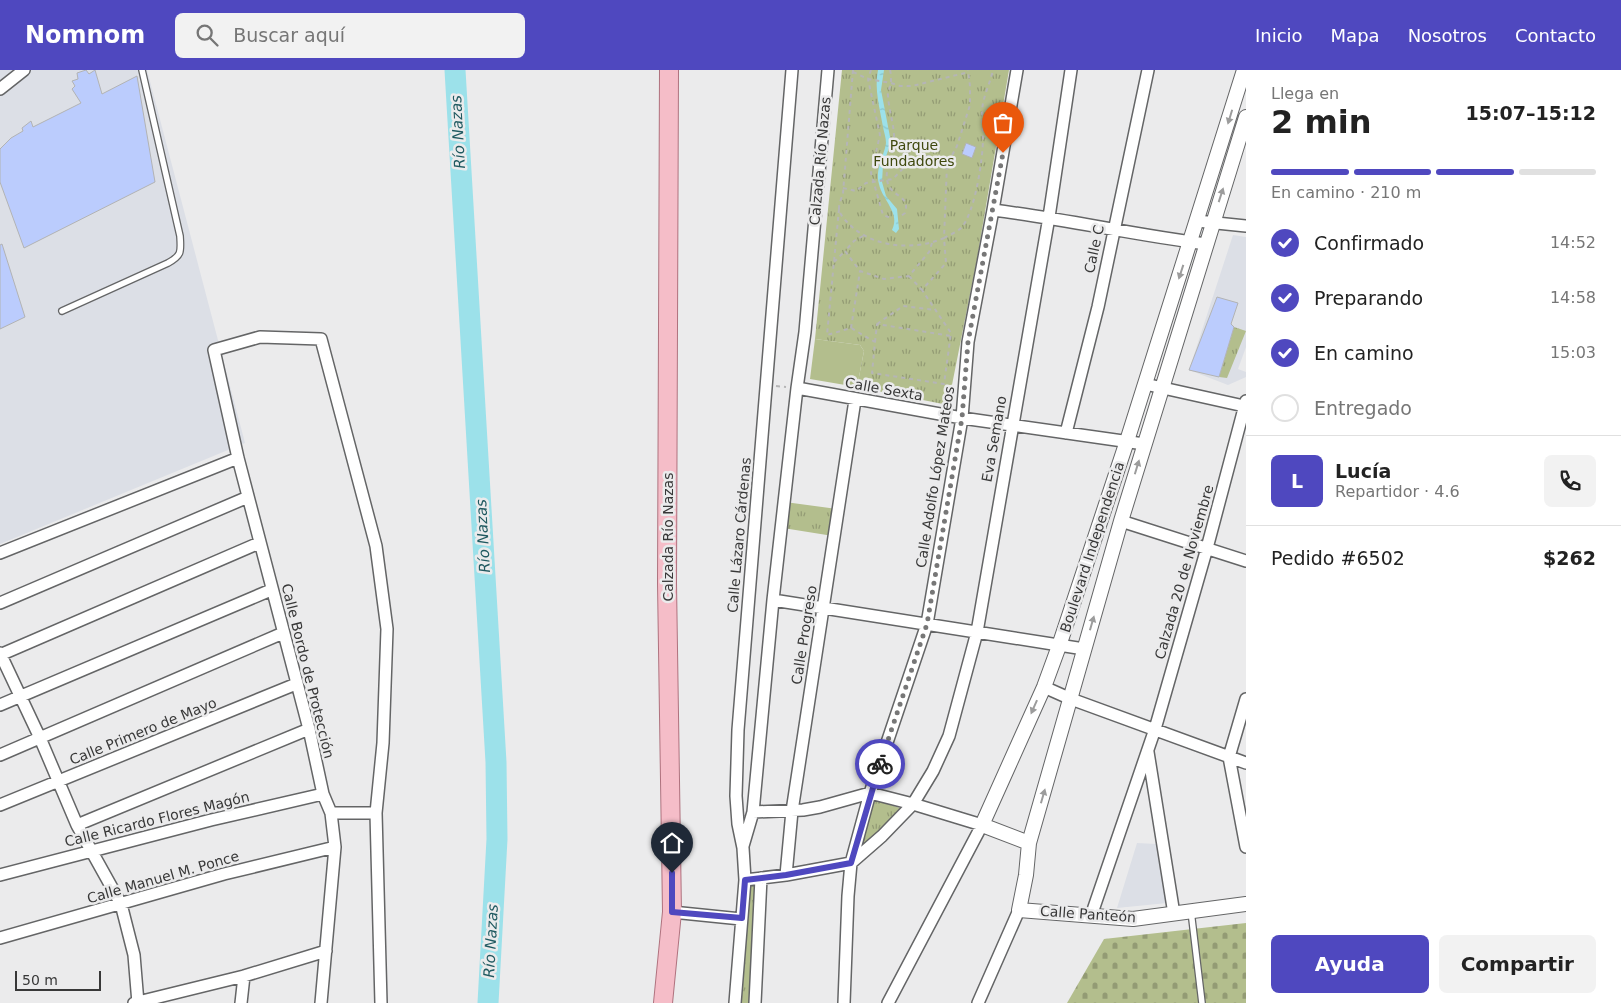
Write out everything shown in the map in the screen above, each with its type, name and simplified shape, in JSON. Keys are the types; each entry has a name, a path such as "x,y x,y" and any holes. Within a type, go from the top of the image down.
{"main road":[{"name":"Calzada Río Nazas","path":"663,1003 672,912 667,583 669,70"}],"street":[{"path":"0,89 24,70"},
{"name":"Calle Lázaro Cárdenas","path":"735,1003 745,880 736,796 738,739 792,70"},
{"name":"Calzada Río Nazas","path":"743,848 753,812 773,600 805,332 828,70"},
{"name":"Calle Adolfo López Mateos","path":"844,1003 851,863 870,793 927,624 962,418 968,342 1017,70"},
{"name":"Eva Semano","path":"851,863 882,836 913,804 933,771 949,736 976,632 1049,217 1071,70"},
{"name":"Calle C","path":"1066,433 1098,306 1148,70"},
{"name":"Boulevard Independencia","path":"888,1003 982,825 1044,687 1127,441 1244,70"},
{"name":"Boulevard Independencia","path":"978,1003 1019,910 1026,875 1029,843 1084,649 1161,388 1212,224 1243,137 1246,117"},
{"path":"1224,136 1243,137"},
{"path":"993,210 1049,217 1206,244"},
{"path":"1197,221 1246,226"},
{"name":"Calle Bordo de Protección","path":"321,1003 335,847 331,813 323,794 309,730 271,590 238,458 214,350 260,337 321,339 376,546 387,629 383,743 376,812"},
{"path":"1144,384 1245,404"},
{"name":"Calle Sexta","path":"797,388 962,418 1144,444"},
{"name":"Calle Progreso","path":"786,875 792,811 855,400"},
{"name":"Calzada 20 de Noviembre","path":"1091,916 1155,729 1207,548 1245,404"},
{"path":"0,553 238,458"},
{"path":"0,603 248,497"},
{"path":"1121,521 1246,561"},
{"path":"260,543 0,654 40,738 77,825 121,904 134,955 136,1003 244,976 326,951"},
{"path":"0,705 271,590"},
{"path":"773,600 1084,649"},
{"path":"0,755 283,633"},
{"name":"Calle Primero de Mayo","path":"0,804 296,684"},
{"path":"1044,687 1071,699 1246,763"},
{"path":"1246,699 1229,757 1246,847"},
{"path":"77,825 309,730"},
{"name":"Calzada 20 de Noviembre","path":"1148,750 1174,914"},
{"path":"753,812 792,811 820,807 870,793 982,825 1029,843"},
{"name":"Calle Ricardo Flores Magón","path":"0,875 91,850 323,794"},
{"path":"331,813 376,812 381,1003"},
{"name":"Calle Manuel M. Ponce","path":"0,938 224,874 335,847"},
{"path":"745,880 786,875 851,863"},
{"path":"755,1003 761,878"},
{"name":"Calle Panteón","path":"1019,910 1134,919 1246,904"},
{"path":"672,912 742,918"},
{"path":"241,1003 244,976"}],"lane":[{"path":"62,311 168,263 178,258 181,252 180,236 142,70"},
{"path":"1191,911 1202,1003"}],"path":[{"path":"871,70 868,79 880,135 871,173 883,216 891,218"},
{"path":"890,70 891,83 887,94 894,145 885,180 891,191 905,200 907,206 905,214 901,216"},
{"path":"839,209 844,219 856,232 883,244 910,246 932,243 961,228 968,216 975,193 982,147 984,96 992,70"},
{"path":"875,342 851,328 827,335 839,209 843,188 853,71 868,79 900,86 912,86 969,71 970,105 957,146 947,166 944,238 946,263 922,290"},
{"path":"843,188 856,192 866,183 893,179 912,159 922,156 940,158 947,166"},
{"path":"834,262 854,241 864,235"},
{"path":"845,251 860,271 884,278 910,276 929,252 932,243"},
{"path":"851,328 860,271"},
{"path":"910,276 922,290 936,310 951,333 944,384 872,373 877,324 903,306 936,310"},
{"path":"877,324 951,336"},
{"path":"766,386 797,388"}],"shaded area":[{"path":"0,70 147,70 245,443 0,544"},
{"path":"1233,235 1246,237 1246,347 1238,369 1246,372 1246,377 1228,385 1189,370"},
{"path":"1137,843 1156,844 1167,903 1117,908"}],"green space":[{"name":"Parque Fundadores","path":"842,70 1009,70 977,259 948,405 857,387 864,351 860,345 815,339"},
{"path":"1234,327 1246,331 1227,378 1219,377"},
{"path":"815,339 860,345 864,351 857,387 810,379"},
{"path":"785,502 837,509 833,536 783,528"},
{"path":"872,799 900,808 857,853"},
{"path":"760,883 754,1003 736,1003 746,884"},
{"path":"1246,923 1246,1003 1067,1003 1104,939"}],"water":[{"path":"878,70 884,70 881,90 891,142 883,165 882,182 886,196 897,209 899,229 896,233 892,230 894,224 893,212 881,190 878,178 886,143 877,92"}],"building":[{"path":"86,70 89,74 95,70 102,94 137,76 155,182 24,248 0,182 0,149 11,138 23,131 22,128 31,121 33,127 81,103 72,89 75,86 72,81 78,79 77,73"},
{"path":"966,143 976,147 972,158 962,154"},
{"path":"2,244 25,317 0,329 0,245"},
{"path":"1217,297 1238,303 1231,324 1234,327 1219,377 1189,370"}],"waterway":[{"name":"Río Nazas","path":"455,70 496,762 497,839 488,1003"}],"way so far":[{"path":"880,764 927,624 962,418 968,342 1003,153"}],"route":[{"path":"672,873 672,912 742,918 745,880 786,875 851,863 880,764"}]}
